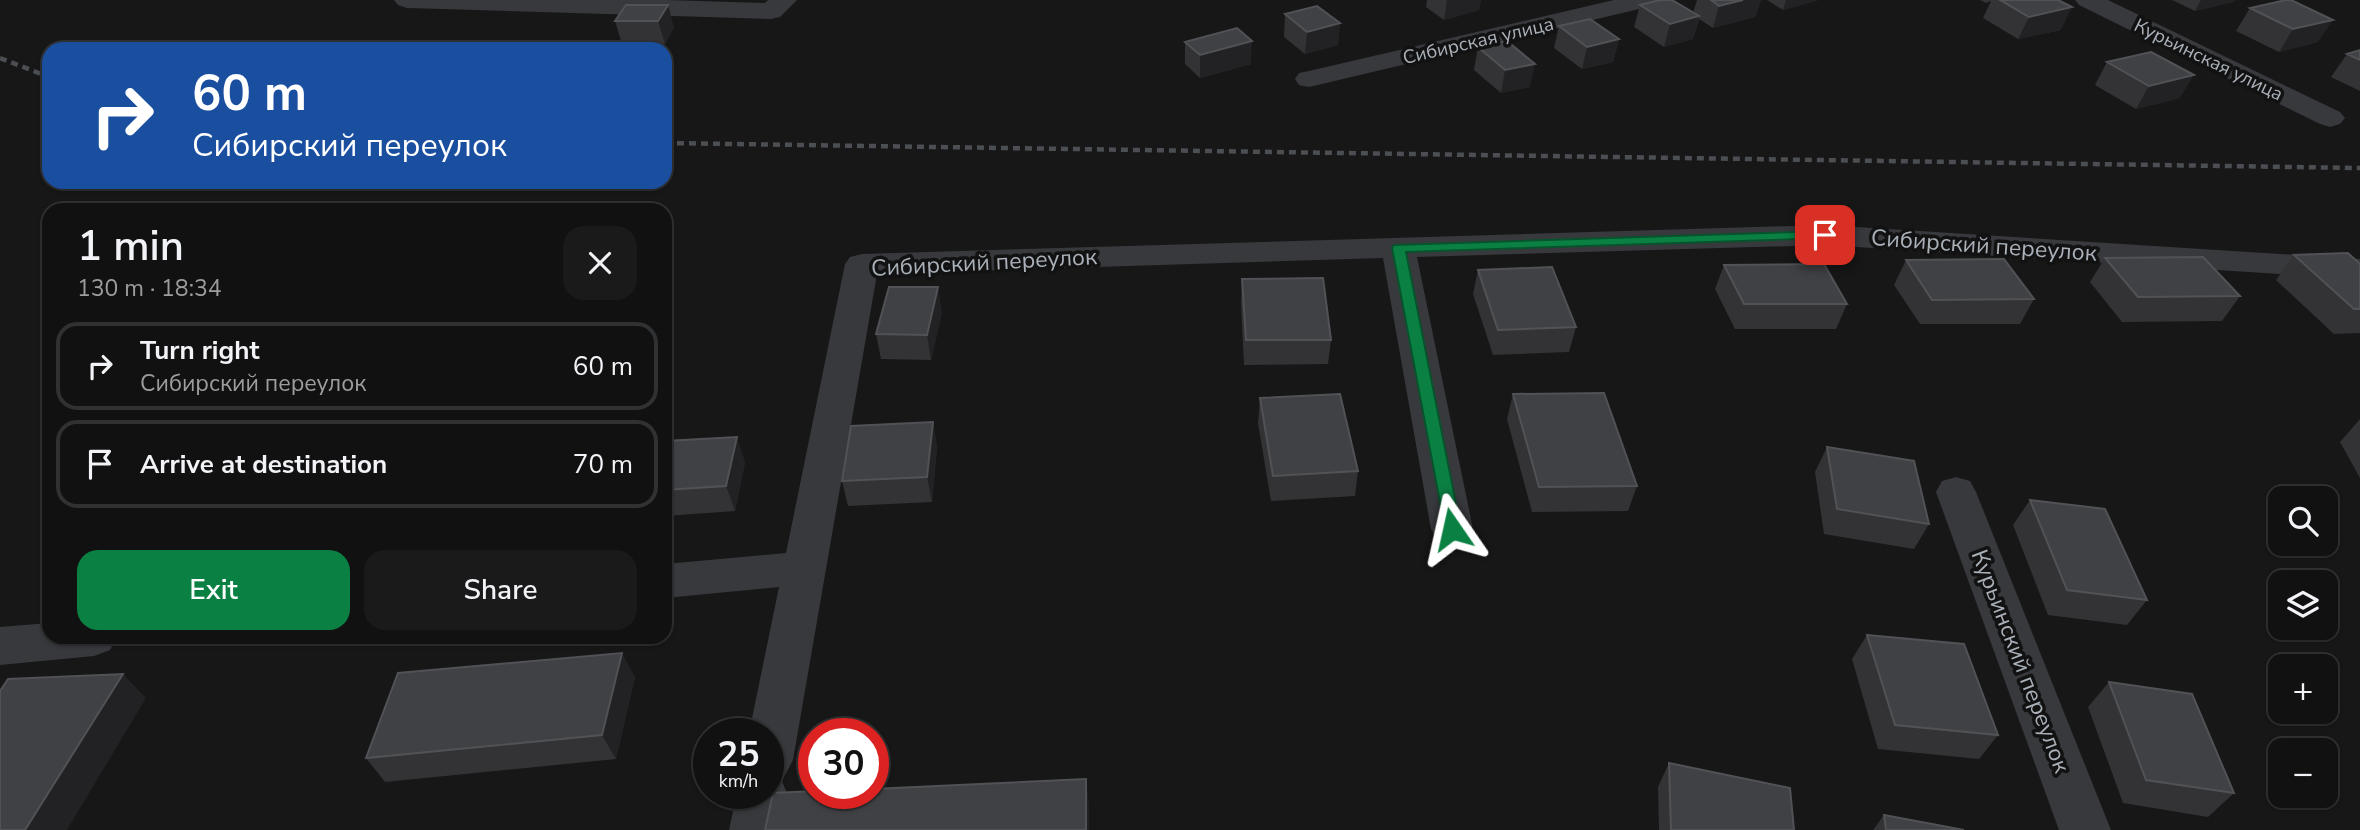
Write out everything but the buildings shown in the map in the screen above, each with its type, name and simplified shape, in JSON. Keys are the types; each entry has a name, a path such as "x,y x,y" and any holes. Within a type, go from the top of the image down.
{"street":[{"path":"407,0 771,10 784,0"},
{"name":"Сибирская улица","path":"1309,79 1647,0"},
{"name":"Курьинская улица","path":"2088,0 2330,118"},
{"name":"Сибирский переулок","path":"776,718 862,264 1825,235 2360,269"},
{"path":"1398,248 1452,529"},
{"name":"Курьинский переулок","path":"1956,492 2085,830"},
{"path":"672,580 805,568"},
{"path":"0,646 42,642"},
{"path":"755,830 759,809"}],"railway":[{"path":"0,58 42,74"},
{"path":"672,143 2360,168"}],"route":[{"path":"1452,529 1398,248 1825,235"}]}
